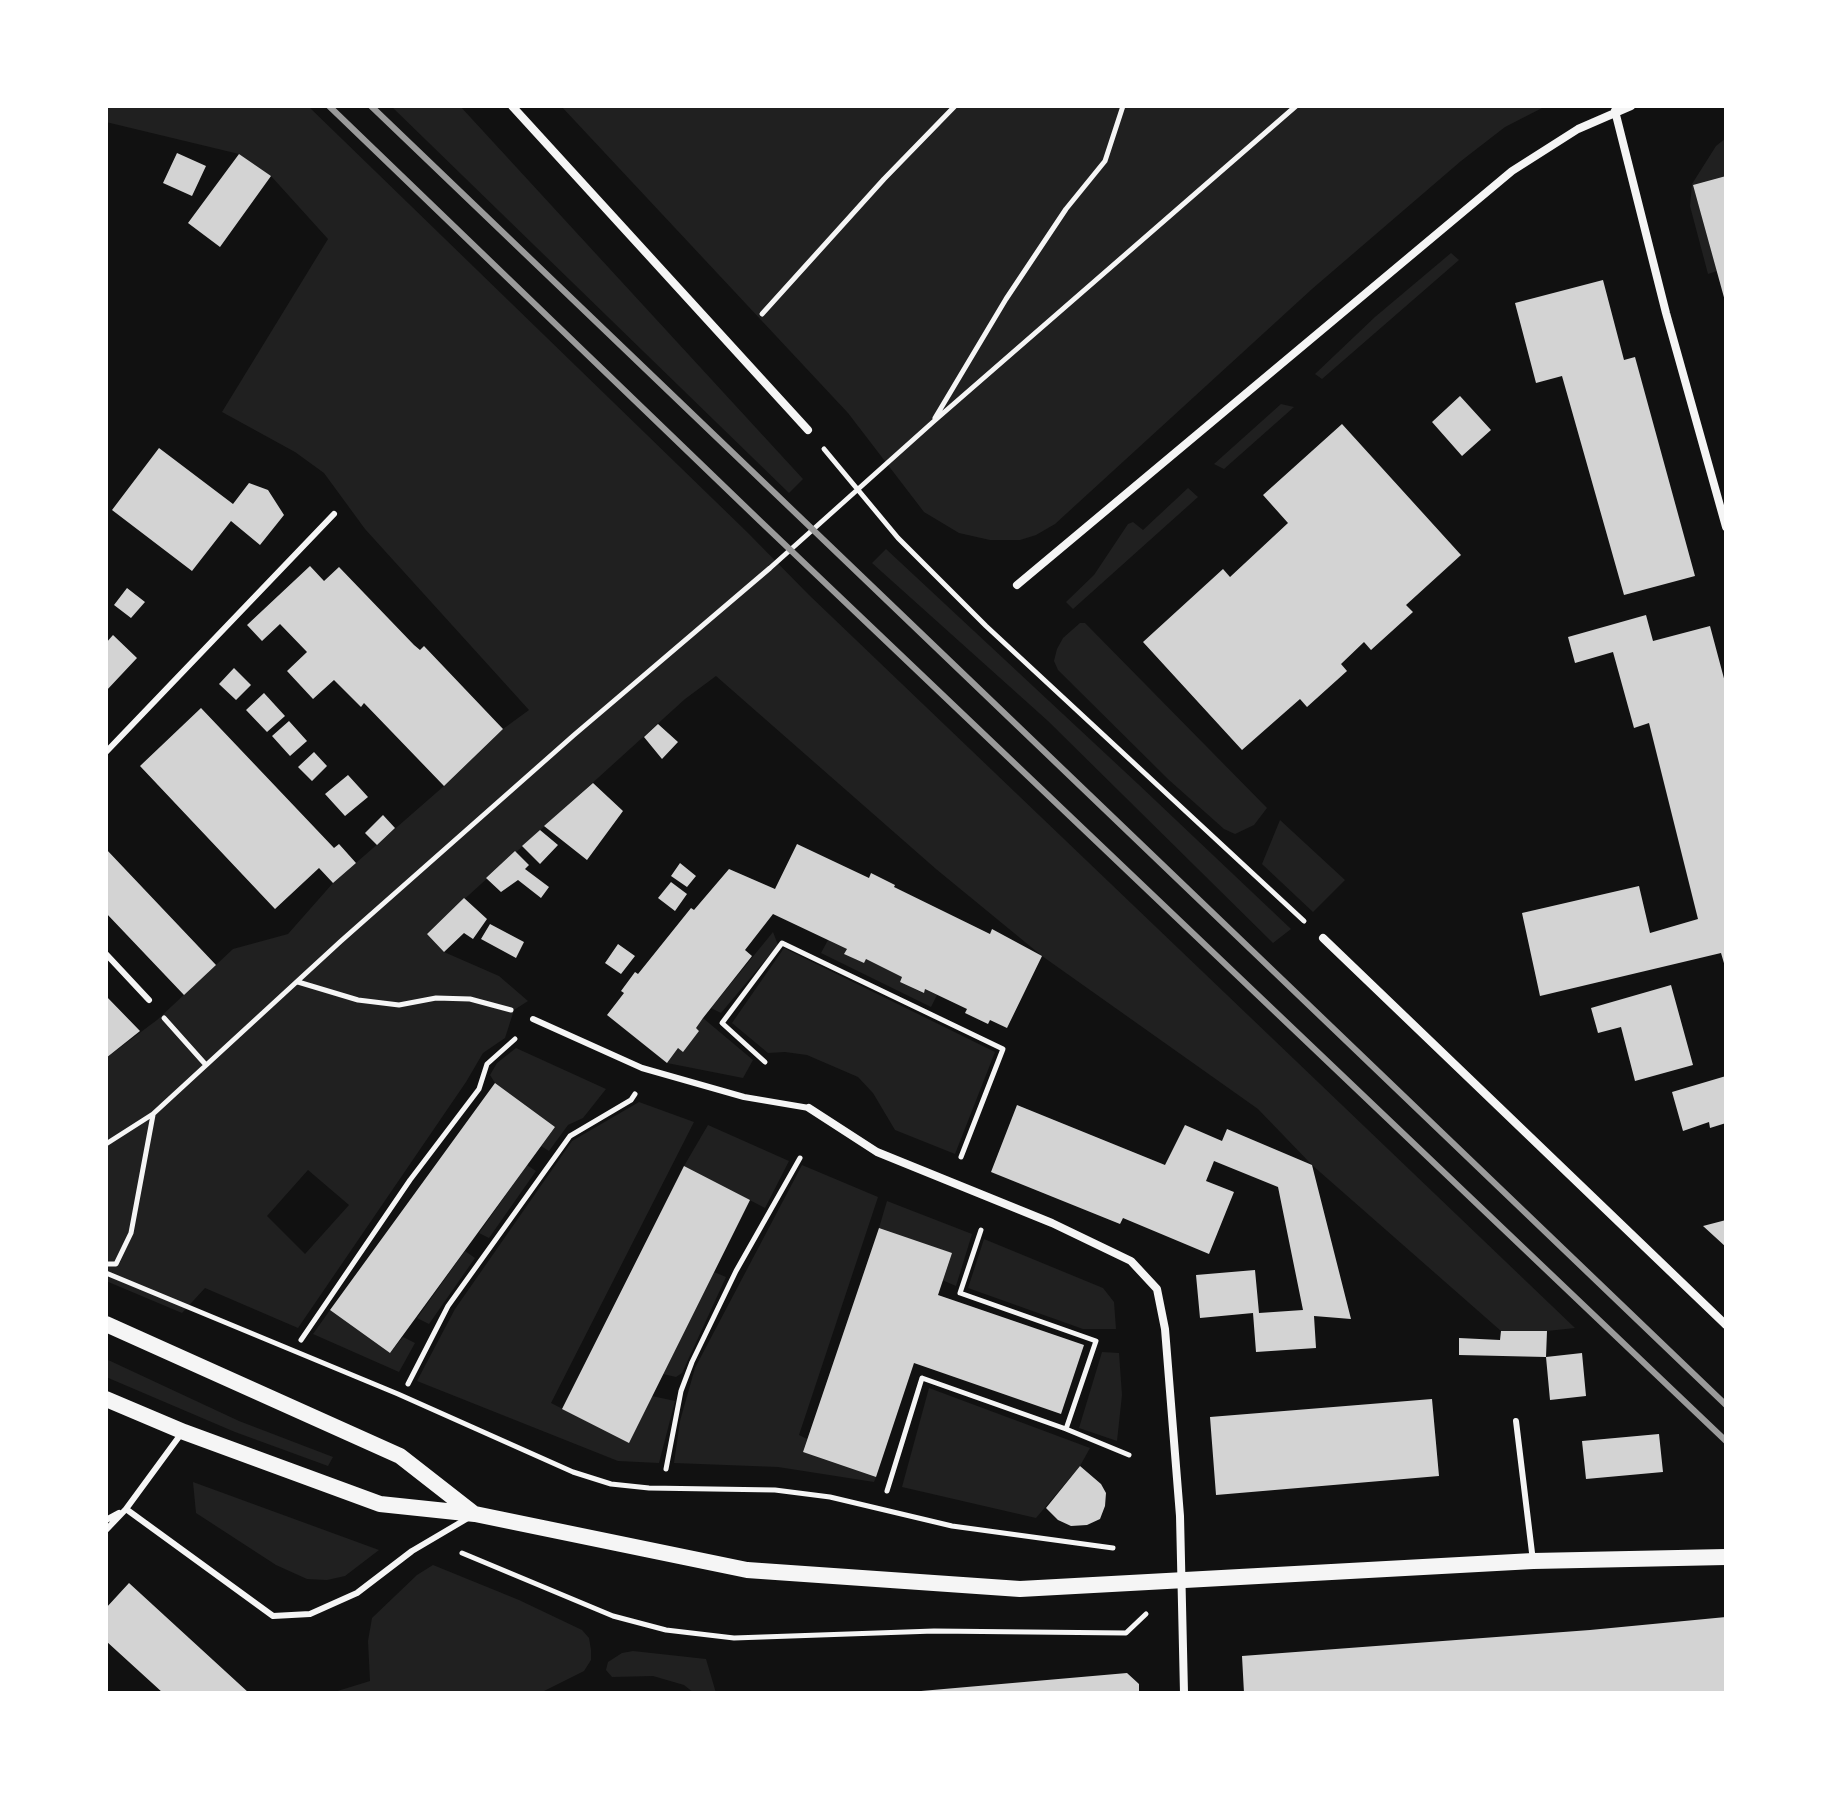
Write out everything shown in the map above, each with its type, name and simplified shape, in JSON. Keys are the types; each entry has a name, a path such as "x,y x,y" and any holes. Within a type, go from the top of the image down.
{"main road":[{"path":"106,1324 400,1456 475,1514"},
{"path":"106,1399 184,1432 380,1504 475,1514 747,1570 1020,1589 1533,1561 1726,1557"}],"street":[{"path":"512,106 808,430"},
{"path":"1017,585 1512,171 1578,129 1631,106"},
{"path":"1615,111 1666,313 1726,527"},
{"path":"1323,938 1726,1325"},
{"path":"809,1108 877,1152 1052,1223 1131,1261 1157,1289 1166,1345 1180,1516 1184,1693"}],"lane":[{"path":"106,752 334,514"},
{"path":"106,954 149,1000"},
{"path":"533,1019 653,1071 744,1097 809,1108"},
{"path":"1516,1421 1533,1561"},
{"path":"106,1530 126,1509 184,1432"},
{"path":"126,1509 273,1616 310,1614 357,1593 412,1551 475,1514"},
{"path":"106,1520 126,1509"}],"path":[{"path":"762,314 955,106"},
{"path":"933,422 1006,299 1066,209 1105,161 1123,106"},
{"path":"106,1144 153,1114 297,981 563,745 770,568 1296,106"},
{"path":"829,454 898,538 997,636 1323,938"},
{"path":"765,1062 722,1023 782,943 1003,1049 958,1164"},
{"path":"297,981 358,1000 399,1005 436,998 470,999 514,1010 533,1019 508,1047 487,1064 479,1089 410,1180 301,1340"},
{"path":"149,1000 206,1065"},
{"path":"408,1384 448,1306 570,1136 631,1100 653,1071"},
{"path":"106,1264 116,1264 131,1233 153,1114"},
{"path":"666,1469 681,1391 692,1362 736,1271 800,1158"},
{"path":"981,1230 960,1293 1096,1341 1066,1429"},
{"path":"106,1273 398,1394 573,1472 611,1484 649,1488 775,1490 830,1497 952,1526 1124,1550"},
{"path":"887,1491 922,1378 1066,1429 1129,1455"}],"shaded area":[{"path":"106,106 308,106 809,595 1575,1328 1501,1331 1312,1165 1258,1109 1042,956 936,869 716,676 685,699 427,933 444,952 499,976 528,1001 514,1010 505,1038 483,1053 298,1328 205,1288 182,1313 106,1281 106,1058 157,1020 233,949 288,934 333,883 444,786 503,729 529,710 365,529 324,473 295,452 222,412 328,239 271,176 239,154 106,122","holes":["308,1170 349,1205 305,1254 267,1216"]},
{"path":"391,106 460,106 803,479 789,493"},
{"path":"561,106 1546,106 1505,127 1461,161 1312,289 1055,524 1020,540 990,540 959,533 924,512 848,413"},
{"path":"1726,138 1726,176 1693,185 1717,271 1708,274 1690,206 1692,184 1716,146"},
{"path":"1451,253 1459,260 1322,379 1315,374 1375,317"},
{"path":"1281,404 1294,407 1224,469 1214,464"},
{"path":"1188,488 1198,497 1073,609 1066,602 1094,575 1128,524 1133,522 1143,530"},
{"path":"886,549 1291,929 1273,943 1048,721 872,563"},
{"path":"1080,623 1085,623 1267,808 1254,825 1235,834 1224,829 1169,780 1058,670 1054,661 1057,649 1063,638"},
{"path":"1280,820 1345,880 1313,912 1262,864"},
{"path":"773,932 778,945 721,1013 711,1008"},
{"path":"828,940 847,949 845,954 864,963 866,959 902,977 900,982 923,993 925,989 937,995 931,1007 821,953"},
{"path":"784,948 995,1052 955,1154 895,1130 873,1093 858,1077 807,1055 768,1053 732,1023"},
{"path":"703,1018 753,1060 743,1078 667,1063 678,1048 699,1031 696,1028"},
{"path":"516,1048 606,1089 583,1118 568,1125 549,1151 541,1146 555,1127 495,1083 490,1075 497,1063"},
{"path":"639,1102 694,1122 551,1403 628,1442 652,1396 675,1401 659,1463 618,1461 417,1381 455,1309 572,1141"},
{"path":"708,1125 789,1161 765,1208 684,1166"},
{"path":"527,1165 536,1171 489,1238 479,1233"},
{"path":"802,1165 878,1197 799,1435 807,1439 803,1452 876,1477 874,1482 778,1467 674,1463 680,1421 695,1368"},
{"path":"887,1201 972,1234 956,1286 942,1280 951,1253 879,1228"},
{"path":"984,1239 1103,1288 1114,1302 1116,1329 1083,1329 968,1288"},
{"path":"465,1251 475,1258 429,1324 417,1318"},
{"path":"714,1272 726,1277 682,1373 676,1377 663,1374"},
{"path":"330,1310 390,1353 403,1337 415,1343 399,1372 313,1334"},
{"path":"1102,1352 1119,1353 1122,1395 1117,1441 1079,1428"},
{"path":"106,1359 239,1421 333,1457 328,1466 235,1432 106,1377"},
{"path":"929,1388 1090,1448 1080,1466 1036,1518 902,1487"},
{"path":"193,1482 379,1550 345,1576 327,1580 307,1579 276,1565 196,1513"},
{"path":"433,1565 582,1630 589,1638 591,1650 591,1660 584,1671 540,1693 331,1693 370,1681 368,1641 372,1618 417,1575"},
{"path":"633,1651 706,1659 716,1693 694,1693 684,1685 653,1676 612,1677 606,1670 608,1662 622,1653"}],"building":[{"path":"177,153 206,166 192,196 163,183"},
{"path":"239,154 271,176 220,247 188,223"},
{"path":"1726,176 1726,301 1725,301 1693,185"},
{"path":"1603,280 1624,360 1635,357 1695,576 1624,595 1562,376 1536,383 1515,303"},
{"path":"1460,396 1491,430 1462,456 1432,422"},
{"path":"1342,424 1461,555 1406,605 1413,612 1371,650 1364,642 1341,664 1347,671 1307,707 1300,699 1242,750 1143,642 1223,569 1230,577 1288,523 1263,495"},
{"path":"159,448 233,504 249,483 268,490 284,515 260,545 231,521 192,571 112,510"},
{"path":"310,566 324,581 339,567 414,645 420,650 424,646 503,729 444,786 364,703 361,707 334,680 313,699 287,671 307,652 280,624 262,641 247,625"},
{"path":"127,588 145,602 131,618 114,605"},
{"path":"1646,615 1653,641 1710,626 1726,686 1726,970 1721,953 1540,996 1522,913 1639,886 1650,933 1698,919 1649,723 1634,728 1613,652 1575,663 1568,637"},
{"path":"113,635 137,658 106,691 106,643"},
{"path":"234,668 251,685 236,700 219,684"},
{"path":"264,693 285,716 267,732 246,710"},
{"path":"201,708 334,848 339,844 356,863 333,883 319,868 275,909 140,766"},
{"path":"289,721 307,741 290,756 272,736"},
{"path":"658,724 678,742 662,759 644,737"},
{"path":"314,752 327,766 312,781 298,767"},
{"path":"348,775 368,797 345,816 325,794"},
{"path":"593,783 623,811 587,860 544,826"},
{"path":"383,815 395,828 377,845 365,833"},
{"path":"540,830 558,845 540,864 522,846"},
{"path":"797,844 869,878 871,873 990,934 992,929 1042,956 1007,1028 990,1020 988,1024 965,1013 967,1009 925,989 924,993 900,982 902,977 866,959 864,963 844,954 847,949 773,914 745,950 752,956 703,1018 696,1028 699,1031 683,1052 678,1048 667,1063 607,1015 635,972 638,974 691,908 694,910 729,869 775,889"},
{"path":"106,849 216,965 184,995 106,913"},
{"path":"515,851 529,865 525,869 549,887 541,898 518,880 501,892 486,878"},
{"path":"680,863 696,876 687,887 671,876"},
{"path":"671,882 687,894 675,911 658,898"},
{"path":"464,898 487,919 473,939 464,933 444,952 427,934"},
{"path":"490,924 524,942 516,958 481,939"},
{"path":"618,944 635,956 621,974 605,963"},
{"path":"1671,985 1693,1065 1635,1081 1621,1027 1598,1033 1591,1008"},
{"path":"106,996 140,1031 106,1058"},
{"path":"1726,1076 1726,1123 1710,1128 1709,1122 1683,1131 1672,1092"},
{"path":"495,1083 555,1127 390,1353 330,1310"},
{"path":"1017,1105 1165,1165 1185,1125 1222,1141 1227,1129 1312,1165 1351,1319 1314,1316 1316,1348 1256,1352 1253,1313 1200,1318 1196,1275 1255,1270 1259,1313 1303,1310 1278,1187 1214,1161 1206,1181 1234,1192 1209,1254 1123,1218 1120,1224 991,1172"},
{"path":"684,1166 750,1200 629,1443 562,1409"},
{"path":"1726,1220 1726,1247 1703,1226"},
{"path":"879,1228 952,1253 938,1295 1084,1345 1061,1414 914,1363 876,1477 803,1452"},
{"path":"1501,1331 1547,1331 1546,1357 1459,1355 1459,1338 1500,1340"},
{"path":"1582,1353 1586,1396 1550,1400 1546,1357"},
{"path":"1432,1399 1439,1476 1216,1495 1210,1417"},
{"path":"1659,1434 1663,1472 1586,1479 1582,1441"},
{"path":"1080,1466 1101,1484 1106,1493 1105,1506 1100,1519 1087,1525 1071,1526 1058,1520 1046,1508"},
{"path":"129,1583 249,1693 163,1693 106,1641 106,1608"},
{"path":"1726,1617 1726,1693 1244,1693 1242,1656"},
{"path":"1127,1673 1139,1684 1139,1693 921,1693 921,1691"}],"railway":[{"path":"329,106 1726,1441"},
{"path":"371,106 1726,1405"}]}
